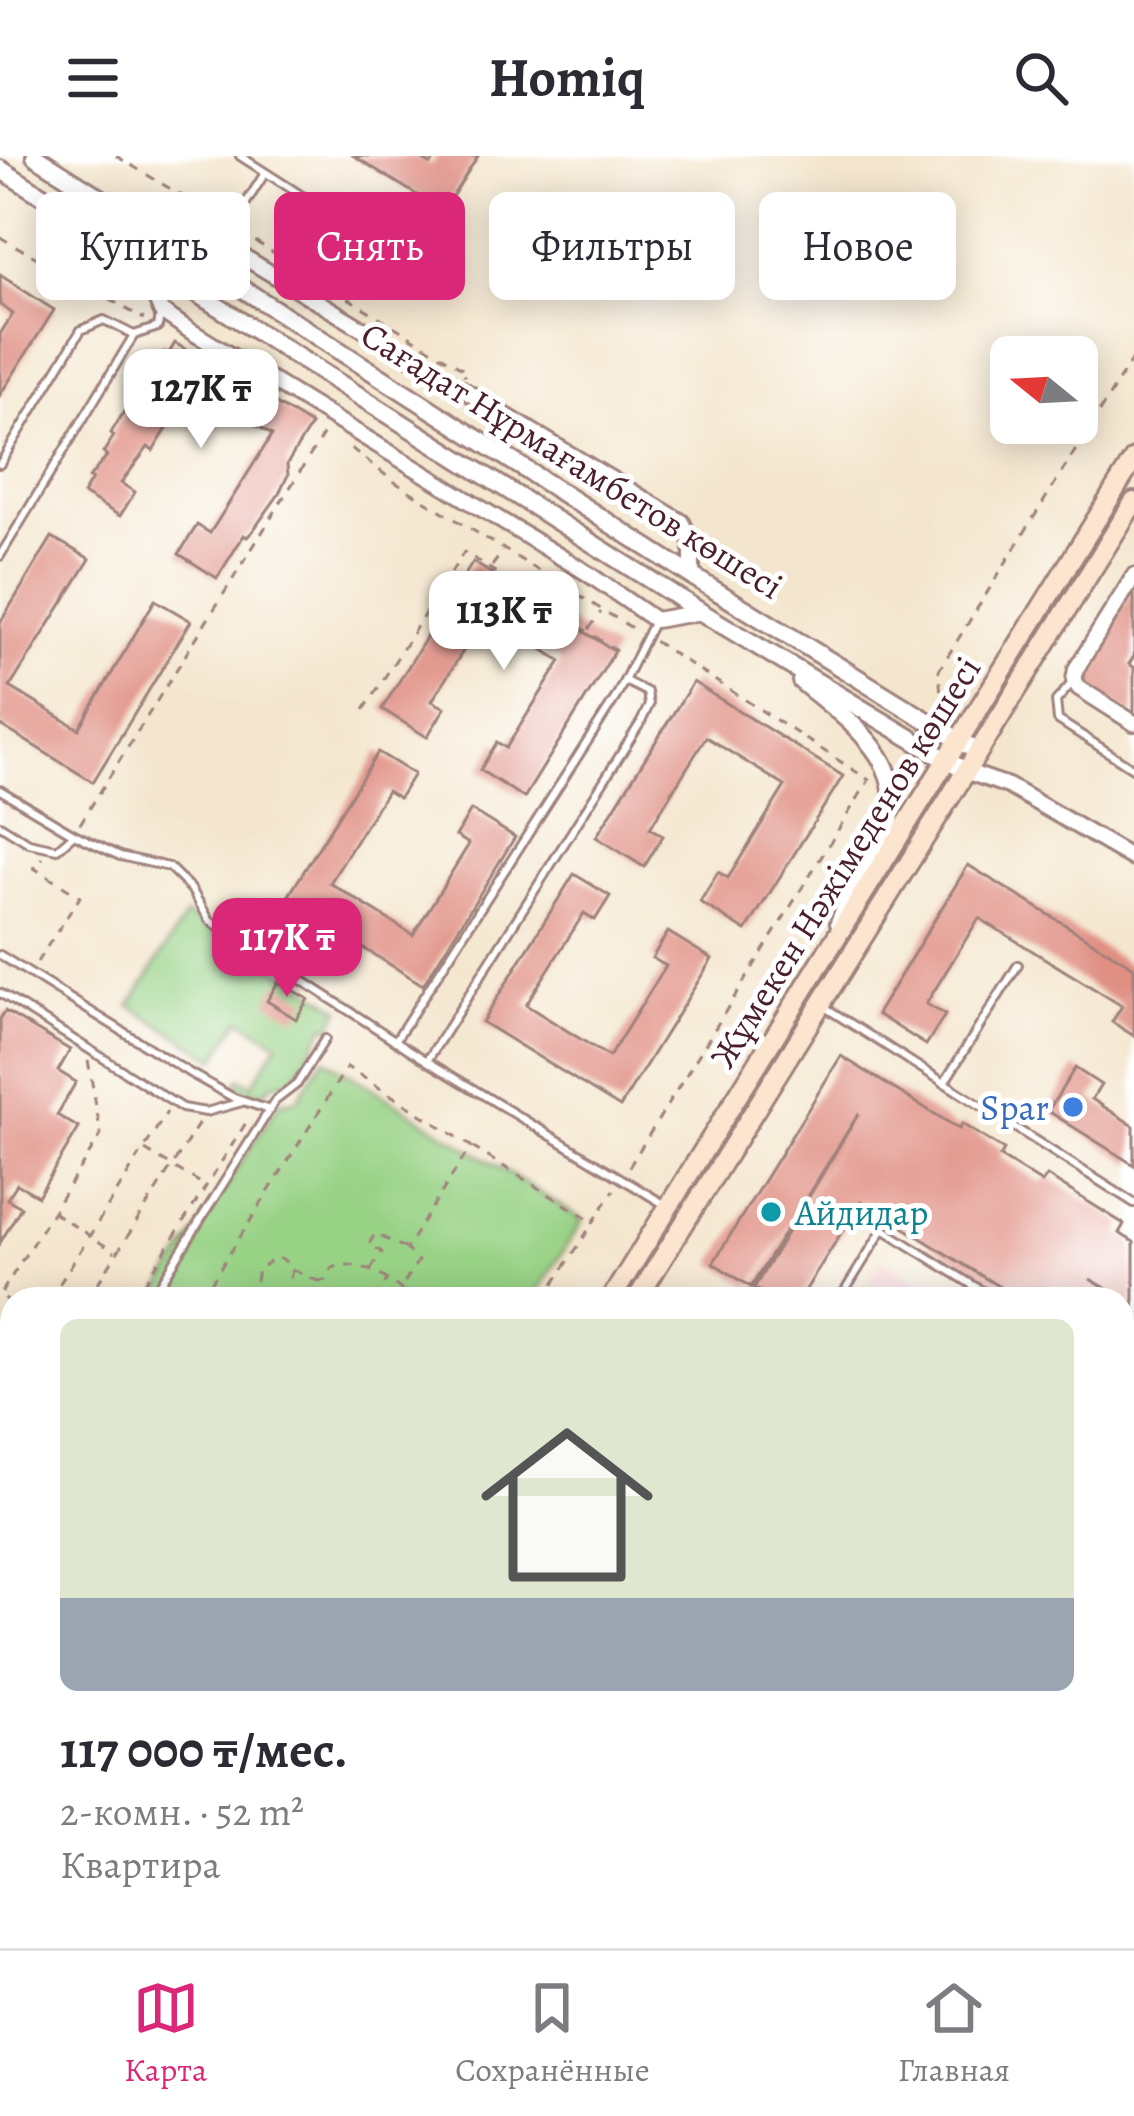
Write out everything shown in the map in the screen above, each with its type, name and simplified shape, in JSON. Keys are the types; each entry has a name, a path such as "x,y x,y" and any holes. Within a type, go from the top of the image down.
{"main road":[{"name":"Жұмекен Нәжімеденов көшесі","path":"618,1287 1134,459"},
{"name":"Жұмекен Нәжімеденов көшесі","path":"645,1287 1134,502"}],"street":[{"name":"Сағадат Нұрмағамбетов көшесі","path":"35,156 90,192"},
{"path":"55,156 91,192"},
{"name":"Сағадат Нұрмағамбетов көшесі","path":"0,173 36,192"},
{"path":"250,261 682,522 692,542 692,576"},
{"name":"Сағадат Нұрмағамбетов көшесі","path":"250,294 692,576 953,750 965,771 1008,785 1134,860"},
{"path":"153,300 159,319 587,573 655,620 701,612"},
{"name":"Сағадат Нұрмағамбетов көшесі","path":"211,300 701,612 953,750 978,752 1008,785"},
{"path":"1134,575 1076,669 1075,680 1079,688 1134,723"},
{"path":"738,633 870,738 884,758 892,805 885,835 848,897 831,947"}],"lane":[{"path":"242,157 296,192"},
{"path":"250,197 266,173"},
{"path":"0,556 134,335 159,319"},
{"path":"0,464 81,330 104,320 134,335"},
{"path":"395,1041 625,680 655,620"},
{"path":"427,1061 641,722 649,705 647,692 625,680"},
{"path":"1075,680 1056,701 1058,720 1134,769"},
{"path":"0,790 120,856 169,867 191,889 210,921 427,1061 668,1206"},
{"path":"0,825 29,843 57,849 74,834"},
{"path":"0,955 188,1072 269,1110"},
{"path":"944,1083 1018,965"},
{"path":"0,993 182,1108 206,1112 245,1101"},
{"path":"820,1004 1134,1203"},
{"path":"158,1287 269,1110 297,1084 325,1039"},
{"path":"847,1287 883,1229 976,1287"}],"path":[{"path":"116,156 175,192"},
{"path":"0,237 159,319"},
{"path":"250,238 467,370 460,382"},
{"path":"942,708 939,670 1134,356"},
{"path":"74,834 327,429"},
{"path":"344,442 393,482 601,613 646,636 868,780 552,1287"},
{"path":"491,568 503,551"},
{"path":"364,710 464,553 634,662"},
{"path":"588,630 601,613"},
{"path":"30,974 80,896 34,868 41,858 57,859 57,849"},
{"path":"5,1287 101,1135 86,1053 89,1048"},
{"path":"209,1287 347,1067 593,1222"},
{"path":"57,1287 173,1102"},
{"path":"143,1287 258,1104"},
{"path":"95,1287 206,1112"},
{"path":"406,1249 471,1146"},
{"path":"143,1150 206,1186"},
{"path":"53,1212 116,1253"},
{"path":"370,1271 382,1252 369,1244 375,1234 406,1249 418,1261 401,1287"},
{"path":"253,1287 258,1269 267,1261 284,1260 292,1270 318,1281 326,1280 336,1265 370,1271 398,1287"},
{"path":"288,1287 292,1270"},
{"path":"383,1287 387,1280"},
{"path":"317,1287 318,1281"}],"shaded area":[{"path":"883,1259 929,1287 866,1287"}],"green space":[{"path":"186,915 256,958 258,966 267,963 341,1009 293,1080 247,1092 236,1085 240,1078 252,1085 278,1043 240,1019 216,1059 130,1006"},
{"path":"324,1058 583,1220 541,1287 162,1287 280,1102 297,1100"}],"building":[{"path":"354,156 417,156 431,165 437,156 478,156 455,192 412,192"},
{"path":"0,275 54,310 0,395 0,334 13,314 0,305"},
{"path":"175,343 311,425 287,464 288,475 279,494 252,532 244,535 217,578 179,554 197,525 210,533 272,435 187,382 153,451 148,447 121,483 135,492 120,516 83,494 107,456 103,453 114,436 111,433 135,393 149,375 153,377 164,352 169,353"},
{"path":"52,537 90,559 10,687 79,729 155,600 191,621 93,782 0,725 0,623"},
{"path":"473,562 615,651 524,798 480,770 497,742 506,748 561,661 486,614 432,701 445,708 427,737 382,709"},
{"path":"1134,588 1134,656 1129,664 1134,667 1134,716 1077,681"},
{"path":"693,682 843,776 746,931 700,902 718,872 728,878 785,786 706,737 650,828 663,836 644,867 596,837"},
{"path":"378,752 414,774 399,798 387,791 330,883 413,935 469,844 456,836 471,810 515,837 423,985 286,900"},
{"path":"968,865 1134,967 1134,1036 1112,1022 1122,1006 979,918 926,1004 945,1015 926,1045 877,1014"},
{"path":"574,874 610,896 595,920 584,913 526,1005 609,1057 666,966 652,958 668,932 712,959 620,1107 482,1022"},
{"path":"278,982 308,999 296,1019 267,1001"},
{"path":"5,1011 70,1050 58,1071 76,1082 57,1115 79,1128 38,1196 17,1184 7,1199 21,1207 0,1243 0,1019"},
{"path":"841,1056 959,1129 962,1124 1004,1150 1000,1157 1042,1183 1047,1176 1124,1224 1119,1233 1134,1242 1134,1287 1104,1287 1090,1279 1103,1287 1000,1287 861,1201 807,1287 755,1287 859,1113 751,1287 713,1263"},
{"path":"1075,1068 1101,1085 1092,1099 1134,1126 1134,1165 1048,1111"}],"place":[{"name":"Spar","path":"1073,1107"},
{"name":"Айдидар","path":"771,1212"}]}
